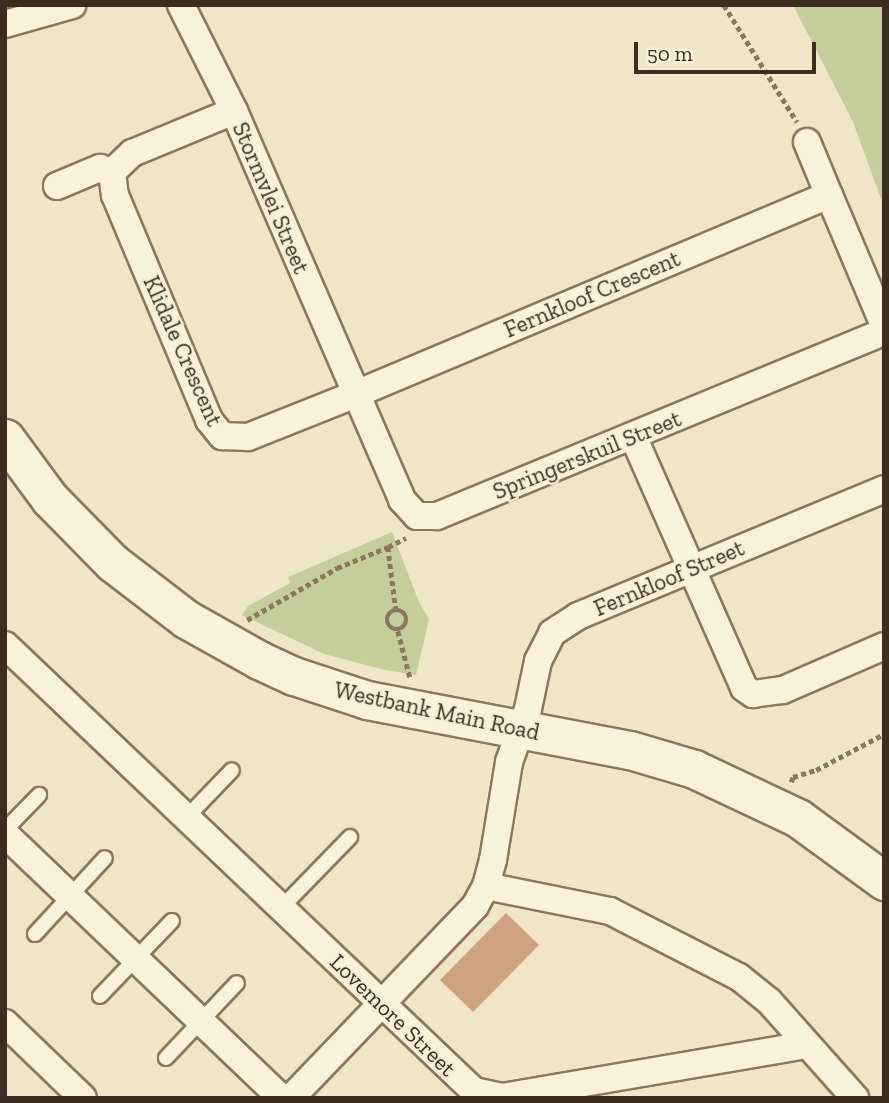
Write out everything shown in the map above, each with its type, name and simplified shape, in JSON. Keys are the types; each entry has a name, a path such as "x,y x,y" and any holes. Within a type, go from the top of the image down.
{"street":[{"path":"5,24 72,5"},
{"name":"Stormvlei Street","path":"181,5 234,111 356,394"},
{"path":"57,186 100,168 112,172 132,153 234,111"},
{"path":"807,142 884,325"},
{"name":"Klidale Crescent","path":"112,172 116,195 214,429 222,436 248,437 356,394"},
{"name":"Fernkloof Crescent","path":"356,394 829,195"},
{"name":"Springerskuil Street","path":"356,394 402,500 412,512 427,518 884,332"},
{"path":"633,436 737,677 753,694 783,690 884,646"},
{"name":"Westbank Main Road","path":"5,439 50,499 113,563 148,593 225,643 294,676 354,696 630,750 694,769 798,818 884,881"},
{"name":"Fernkloof Street","path":"486,886 509,762 521,730 538,661 552,633 578,616 884,489"},
{"name":"Lovemore Street","path":"5,645 463,1083 489,1097 515,1095 806,1045"},
{"path":"5,832 281,1098"},
{"path":"290,1098 475,906 486,886 610,911 632,920 755,988 855,1098"},
{"path":"5,1023 83,1098"}],"lane":[{"path":"187,818 232,770"},
{"path":"5,832 39,795"},
{"path":"281,908 351,837"},
{"path":"35,934 105,858"},
{"path":"100,996 172,921"},
{"path":"166,1058 237,983"}],"path":[{"path":"724,5 791,110 807,142"},
{"path":"246,622 252,615 326,574 388,547 396,610"},
{"path":"396,610 407,616 407,622 398,631"},
{"path":"396,610 387,618 392,629 398,631"},
{"path":"398,631 410,678"},
{"path":"791,782 793,777 816,770 884,734"}],"green space":[{"path":"793,5 884,5 884,207 853,122"},
{"path":"392,532 419,602 429,619 416,675 324,654 242,615 248,606 290,583 288,577"}],"building":[{"path":"506,913 539,945 473,1012 440,980"}]}
